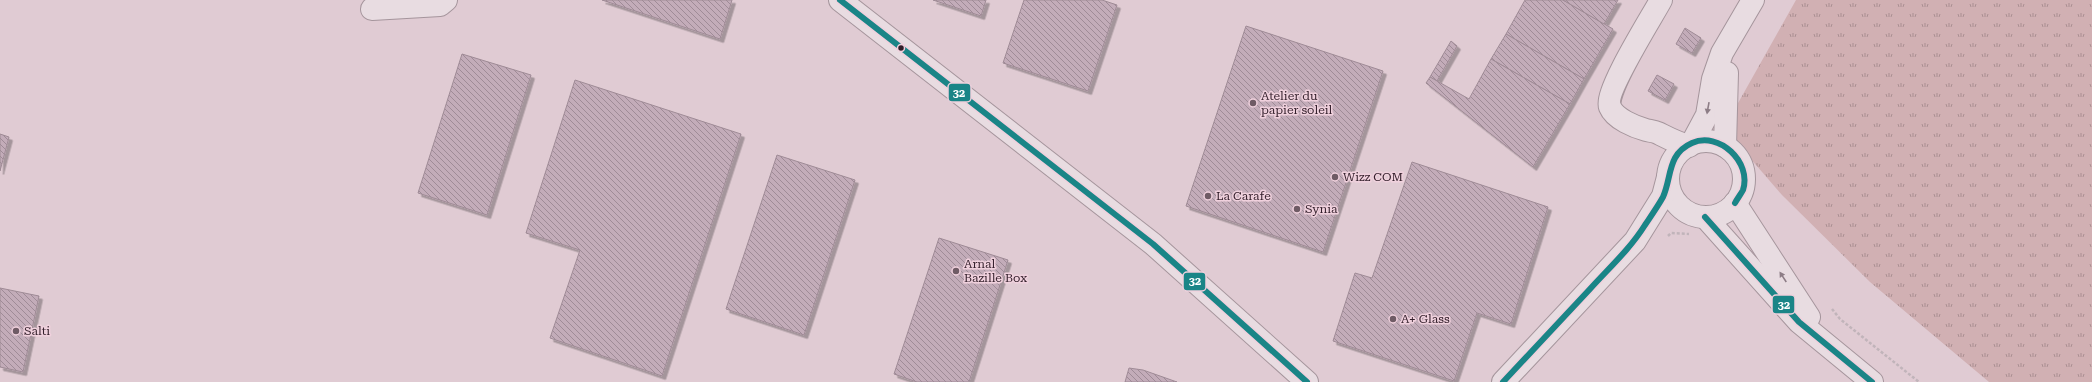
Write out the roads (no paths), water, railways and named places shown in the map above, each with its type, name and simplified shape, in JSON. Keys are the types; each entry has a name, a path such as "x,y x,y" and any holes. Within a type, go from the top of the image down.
{"street":[{"path":"372,9 440,5 446,0"},
{"path":"840,0 861,7 1153,244 1307,382"},
{"path":"1646,130 1652,139 1663,146 1670,171 1670,189 1674,200 1684,210 1705,217 1717,215 1728,210 1735,203 1743,190 1744,177 1741,165 1735,154 1725,146 1709,141 1690,145 1672,142 1656,132 1646,130 1619,118 1610,107 1610,96 1618,77 1662,0"},
{"path":"1636,242 1663,196 1670,171 1678,154 1690,145 1707,115 1713,79 1722,52 1735,33 1753,0"},
{"path":"1725,146 1725,88 1728,59 1735,33"},
{"path":"1735,203 1827,345"},
{"path":"1503,382 1636,242 1684,210"},
{"path":"1705,217 1799,322 1872,382"}],"place":[{"name":"Atelier du papier soleil","path":"1253,103"},
{"name":"Wizz COM","path":"1335,177"},
{"name":"La Carafe","path":"1208,196"},
{"name":"Synia","path":"1297,209"},
{"name":"Arnal Bazille Box","path":"956,271"},
{"name":"A+ Glass","path":"1393,319"},
{"name":"Salti","path":"16,331"}]}
